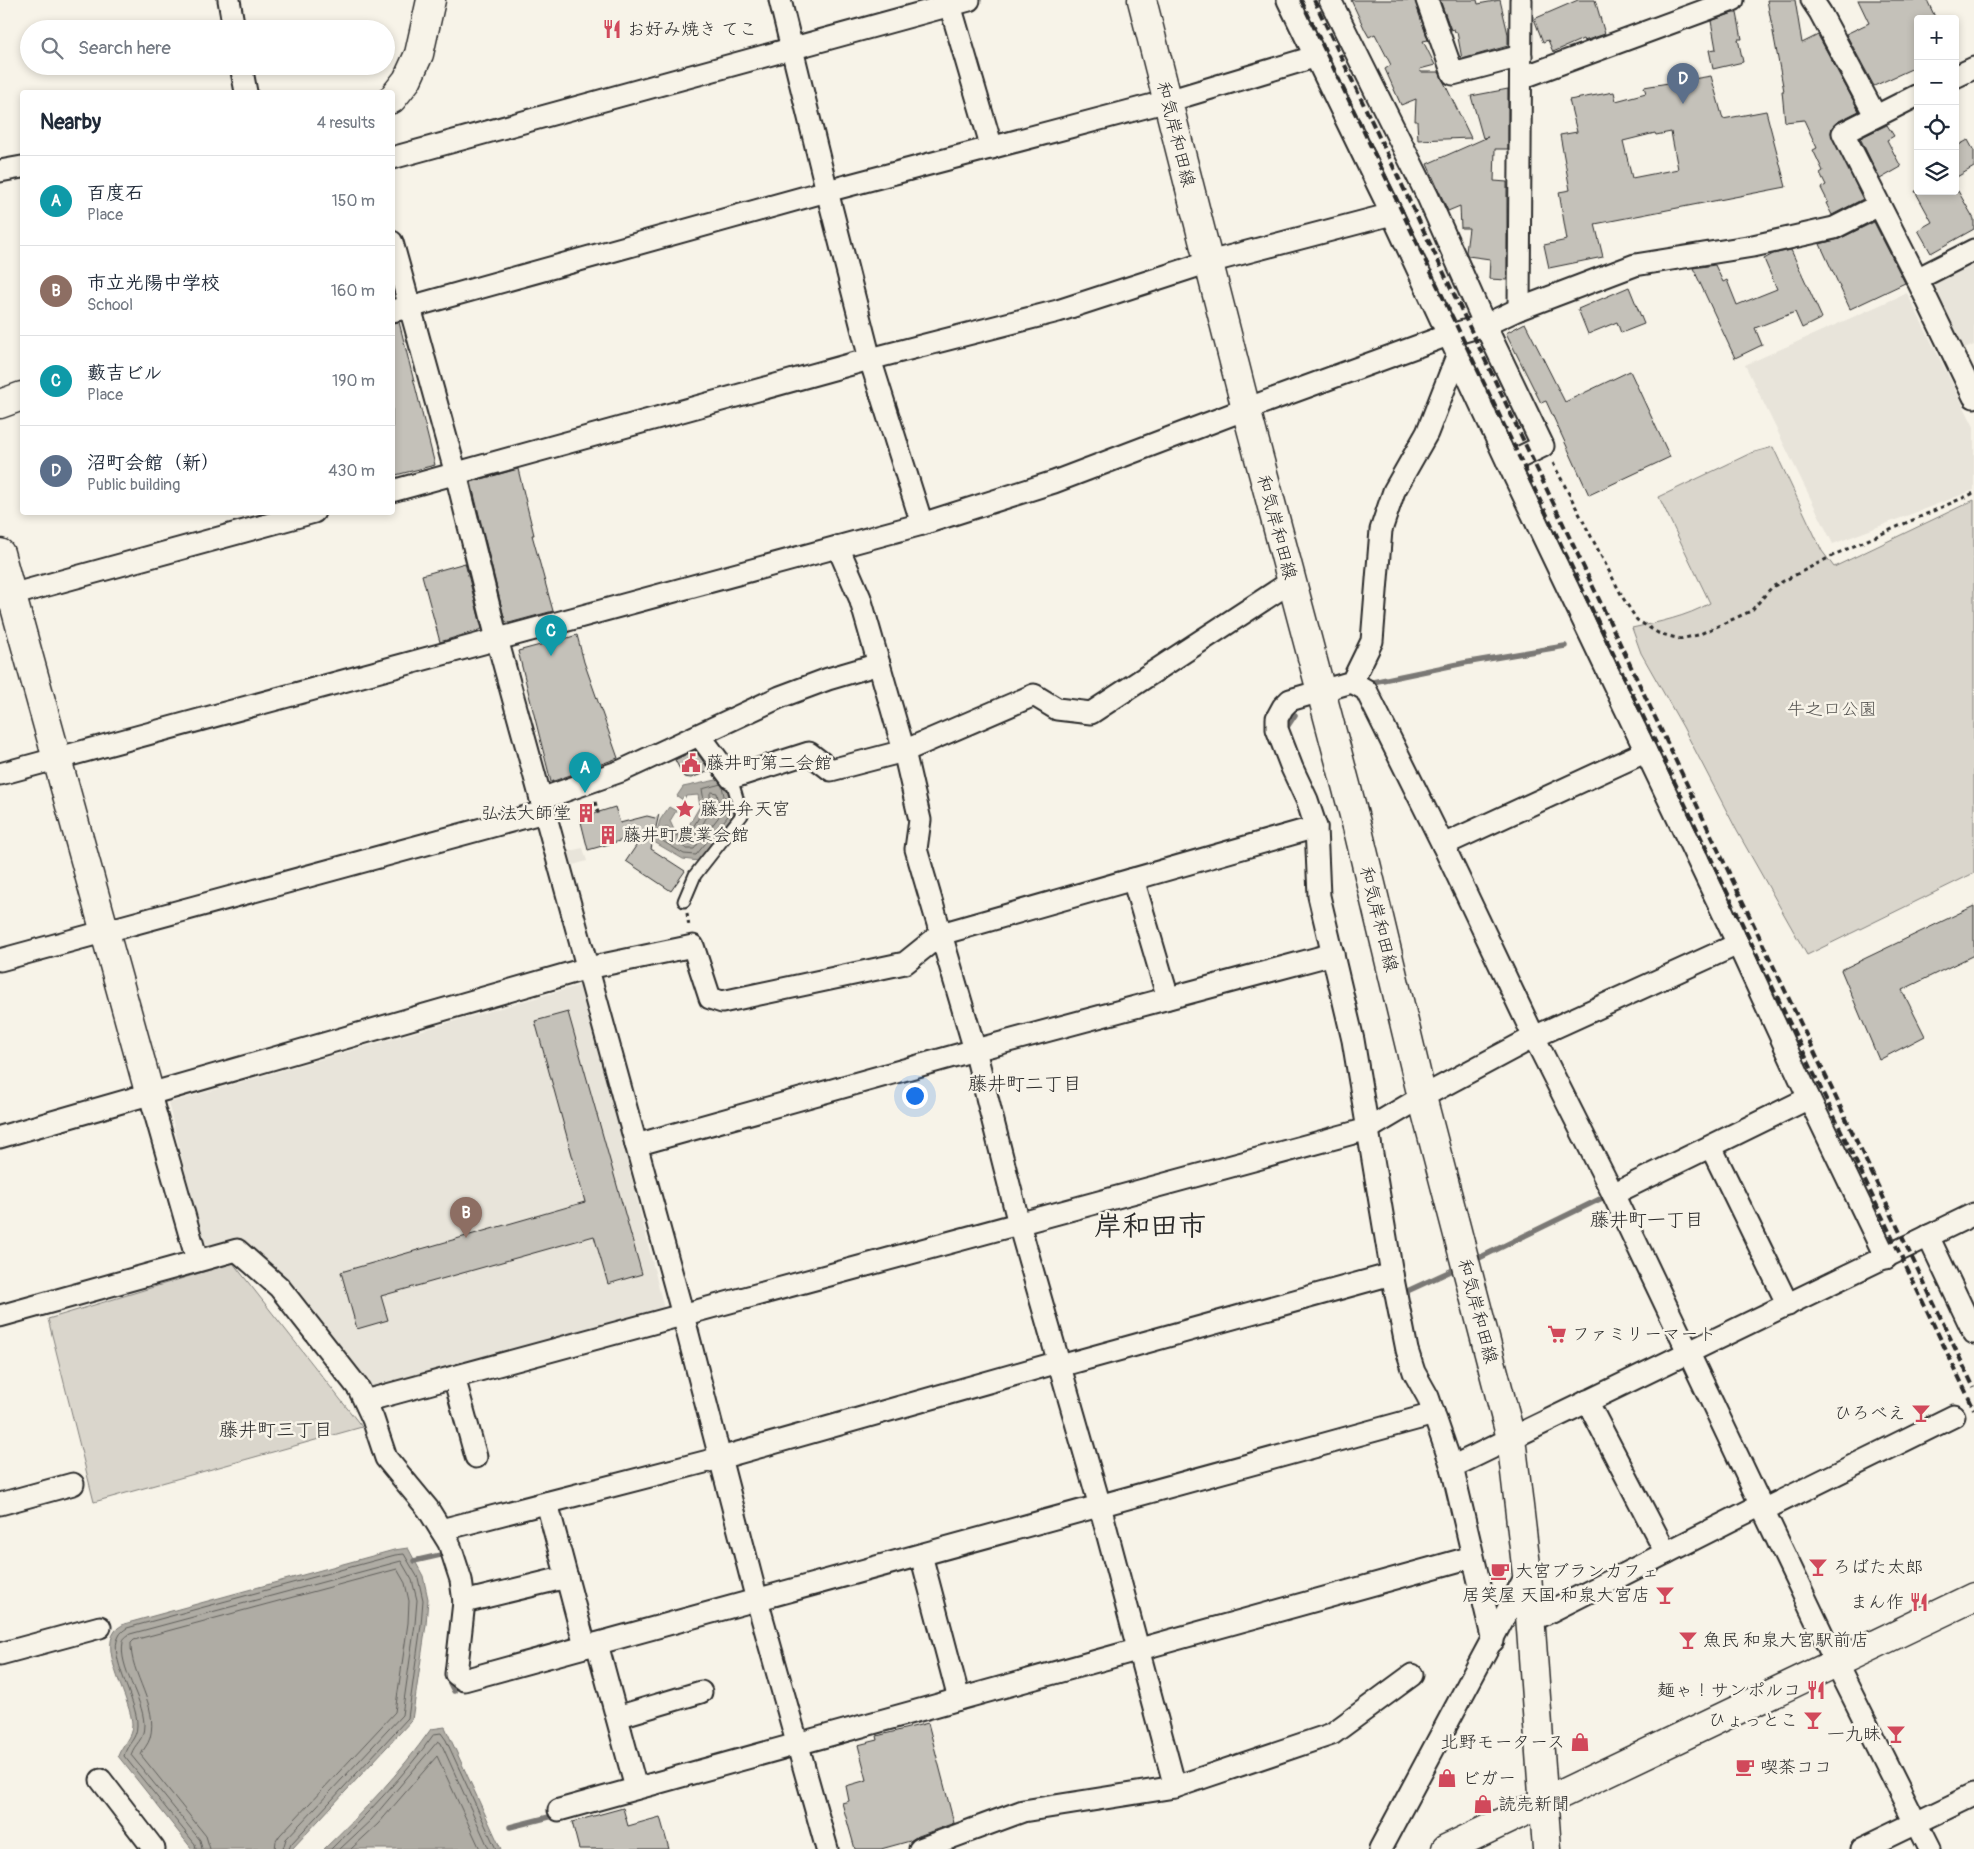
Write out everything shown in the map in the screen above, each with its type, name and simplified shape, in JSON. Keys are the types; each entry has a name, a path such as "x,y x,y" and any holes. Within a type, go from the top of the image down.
{"main road":[{"path":"395,95 407,80 419,54 430,0"},
{"name":"和気岸和田線","path":"1142,0 1246,409 1359,834 1422,1096 1511,1438 1528,1574 1547,1849"},
{"path":"0,404 20,397"},
{"path":"0,553 6,597 57,759 150,1095"},
{"path":"1446,1849 1974,1597"}],"street":[{"path":"229,0 232,20"},
{"path":"780,0 870,359 922,524"},
{"path":"1288,0 1314,57 1392,214 1447,336 1886,1258"},
{"path":"1330,0 1428,197 1485,325 1543,446 1508,464"},
{"path":"1427,0 1453,74 1521,56"},
{"path":"1519,309 1521,0"},
{"path":"1521,78 1733,0"},
{"path":"1812,0 1875,115"},
{"path":"395,157 960,2 992,148"},
{"path":"401,309 827,191 1168,101 1314,57"},
{"path":"1959,75 1974,68"},
{"path":"243,75 246,90"},
{"path":"1914,97 1842,133 1917,279 1974,397"},
{"path":"0,171 20,167"},
{"path":"0,774 922,524 1054,482 1246,409 1447,336 1485,325 1519,309 1636,265 1753,246 1834,228 1879,205"},
{"path":"395,490 870,359 1058,311 1209,262 1392,214"},
{"path":"1917,279 1974,250"},
{"path":"395,264 401,309 456,474 497,638 542,805 683,1315 757,1600 799,1742 827,1849"},
{"path":"1352,682 1372,641 1381,530 1394,491 1427,433 1457,356"},
{"path":"6,597 303,515"},
{"path":"838,547 860,598 904,751 920,820 916,849 975,1050 1019,1224 1100,1506 1175,1787"},
{"path":"700,736 731,778 808,753 830,770 904,751 1034,695 1057,709 1091,713 1292,581"},
{"path":"1,956 105,931 542,805 700,736 780,697 828,679 879,664"},
{"path":"1493,1641 1452,1467 1428,1396 1414,1372 1392,1274 1353,1040 1319,896 1316,827 1278,728 1277,718 1283,707 1290,700 1352,682 1366,690 1443,845 1534,1037 1613,1194 1836,1663 1928,1849"},
{"path":"1443,845 1645,752"},
{"path":"0,1137 588,968 693,946 710,998 722,1002 905,963 941,934 1316,827"},
{"path":"1133,879 1168,998"},
{"path":"365,1401 1368,1129 1422,1096 1534,1037 1738,944"},
{"path":"636,1145 975,1050 1333,954"},
{"path":"150,1095 197,1260"},
{"path":"1613,1194 1809,1098"},
{"path":"1711,1146 1788,1305"},
{"path":"1452,1467 1974,1214"},
{"path":"1928,1236 1974,1333"},
{"path":"0,1316 237,1250 279,1287 359,1389 386,1458 428,1509 449,1543 461,1580 464,1602 456,1674 464,1680 1434,1414"},
{"path":"441,1530 720,1458 1392,1274"},
{"path":"454,1377 476,1457"},
{"path":"1587,1401 1666,1553"},
{"path":"1531,1621 1666,1553 1954,1416"},
{"path":"0,1504 73,1484"},
{"path":"547,1503 567,1577 617,1717 636,1788"},
{"path":"921,1555 959,1698"},
{"path":"559,1810 1472,1557"},
{"path":"1380,1849 1528,1574"},
{"path":"464,1602 567,1577"},
{"path":"0,1654 100,1627"},
{"path":"920,1849 1023,1811 1175,1787 1332,1734 1412,1675"},
{"path":"617,1717 701,1692"},
{"path":"101,1780 154,1849"},
{"path":"1862,1849 1974,1795"}],"lane":[{"path":"684,901 695,875 742,814 731,778"}],"path":[{"path":"1550,458 1623,598 1637,620 1658,633 1680,639 1698,635 1751,611 1772,587 1838,553 1974,494"},
{"path":"684,901 693,946"}],"shaded area":[{"path":"1974,264 1974,345 1962,350 1931,284"},
{"path":"1907,293 1974,427 1974,490 1833,544 1745,365"},
{"path":"583,848 587,861 569,866 565,852"},
{"path":"584,984 664,1309 371,1390 239,1239 207,1245 202,1238 168,1103"}],"green space":[{"name":"牛之口公園","path":"1773,447 1822,551 1834,567 1974,500 1974,873 1807,955 1737,831 1683,727 1641,653 1632,628 1682,615 1710,603 1659,497 1751,453"},
{"path":"233,1263 362,1427 94,1502 48,1319"}],"water":[{"path":"726,778 734,817 698,861 683,859 654,842 660,820 669,807 676,811 670,821 675,832 689,825 700,806 698,795 686,796 683,800 677,796 683,787"},
{"path":"408,1548 423,1576 428,1599 412,1720 292,1849 192,1849 118,1756 132,1729 132,1725 131,1715 113,1664 111,1640 115,1631 124,1624 394,1550"},
{"path":"445,1727 501,1849 324,1849 380,1792 431,1729"}],"building":[{"path":"1351,0 1415,0 1428,40 1423,41 1435,65 1420,69 1421,72 1439,72 1471,138 1418,140 1417,121 1415,121 1416,99 1401,105 1385,69 1391,65 1375,34 1369,37"},
{"path":"1440,0 1477,0 1478,4 1500,0 1508,34 1508,46 1462,59 1457,32 1454,29 1451,30"},
{"path":"1578,0 1595,0 1605,34 1584,41 1583,39 1553,52 1548,40 1543,42 1534,19"},
{"path":"1767,0 1795,0 1802,43 1818,35 1859,111 1837,122 1832,127 1831,133 1863,199 1832,215 1821,188 1826,185 1820,173 1823,171 1813,150 1817,148 1804,120 1785,122 1782,91 1784,91"},
{"path":"1858,0 1927,0 1934,15 1914,15 1914,68 1874,86 1846,34 1869,23"},
{"path":"1737,13 1742,39 1738,39 1743,62 1713,69 1709,50 1716,49 1711,21"},
{"path":"1711,76 1723,119 1766,111 1786,187 1595,224 1603,257 1549,268 1544,245 1567,240 1559,192 1570,190 1560,135 1577,132 1569,100 1614,92 1616,101 1646,93 1644,87","holes":["1671,132 1678,169 1632,178 1623,141 1655,133 1656,135"]},
{"path":"1508,89 1508,149 1495,149 1494,181 1507,182 1507,280 1489,279 1490,259 1468,256 1466,252 1469,228 1461,228 1460,206 1448,211 1427,164 1488,137 1483,138 1471,96"},
{"path":"1887,125 1894,136 1887,140 1901,167 1880,179 1860,138"},
{"path":"1968,140 1974,151 1974,167 1959,176 1959,150 1959,145"},
{"path":"1959,193 1974,219 1974,229 1931,253 1918,230 1932,222 1917,195 1959,195"},
{"path":"1874,222 1905,283 1850,309 1820,244 1839,239"},
{"path":"1791,250 1822,318 1802,328 1795,312 1755,328 1762,345 1735,358 1693,268 1715,265 1723,282 1727,280 1737,305 1777,289 1764,259 1773,254"},
{"path":"1629,287 1644,324 1621,333 1617,322 1588,334 1578,309"},
{"path":"399,322 435,465 395,475 395,323"},
{"path":"1525,323 1565,402 1630,371 1670,457 1589,495 1546,401 1541,403 1506,333"},
{"path":"518,469 534,535 532,535 553,611 509,623 505,621 471,482"},
{"path":"465,563 482,629 440,642 422,575"},
{"path":"559,635 561,640 577,635 584,662 618,758 551,782 518,651 544,644 539,641"},
{"name":"藤井町第二会館","path":"695,750 710,771 691,778 684,777 675,760"},
{"path":"615,807 620,823 647,816 655,818 659,814 651,849 685,871 671,891 626,861 644,834 588,850 580,818"},
{"path":"1974,906 1974,955 1902,990 1925,1036 1879,1060 1841,970"},
{"path":"568,1012 642,1274 608,1284 594,1236 381,1296 388,1320 357,1329 341,1272 585,1202 535,1021"},
{"path":"928,1723 954,1823 910,1841 881,1849 855,1849 842,1803 849,1801 846,1786 867,1780 858,1745 878,1740 877,1736"},
{"path":"623,1808 628,1826 660,1817 669,1849 579,1849 572,1822"}],"waterway":[{"path":"1368,683 1464,663 1565,646"},
{"path":"1287,731 1287,727 1295,715"},
{"path":"1475,1260 1602,1198"},
{"path":"1403,1293 1453,1270"},
{"path":"414,1561 445,1554"},
{"path":"449,1676 454,1691"},
{"path":"510,1827 553,1816"}],"railway":[{"path":"1301,0 1974,1409"},
{"path":"1314,0 1974,1388"}],"place":[{"name":"お好み焼き てこ","path":"612,29"},
{"name":"沼町会館（新）","path":"1683,104"},
{"name":"藪吉ビル","path":"551,656"},
{"name":"藤井町第二会館","path":"691,763"},
{"name":"百度石","path":"585,793"},
{"name":"藤井弁天宮","path":"685,809"},
{"name":"弘法大師堂","path":"586,813"},
{"name":"藤井町農業会館","path":"608,835"},
{"name":"市立光陽中学校","path":"466,1238"},
{"name":"ファミリーマート","path":"1557,1334"},
{"name":"ひろべえ","path":"1921,1413"},
{"name":"ろばた太郎","path":"1818,1567"},
{"name":"大宮ブランカフェ","path":"1500,1571"},
{"name":"居笑屋 天国 和泉大宮店","path":"1665,1595"},
{"name":"まん作","path":"1919,1602"},
{"name":"魚民 和泉大宮駅前店","path":"1688,1640"},
{"name":"麺ゃ！サンポルコ","path":"1816,1690"},
{"name":"ひょっとこ","path":"1813,1720"},
{"name":"一九昧","path":"1896,1734"},
{"name":"北野モータース","path":"1580,1742"},
{"name":"喫茶ココ","path":"1745,1767"},
{"name":"ビガー","path":"1447,1778"},
{"name":"読売新聞","path":"1483,1804"}],"district":[{"name":"藤井町二丁目","path":"1025,1083"},
{"name":"藤井町一丁目","path":"1647,1219"},
{"name":"岸和田市","path":"1150,1225"},
{"name":"藤井町三丁目","path":"276,1429"}]}
